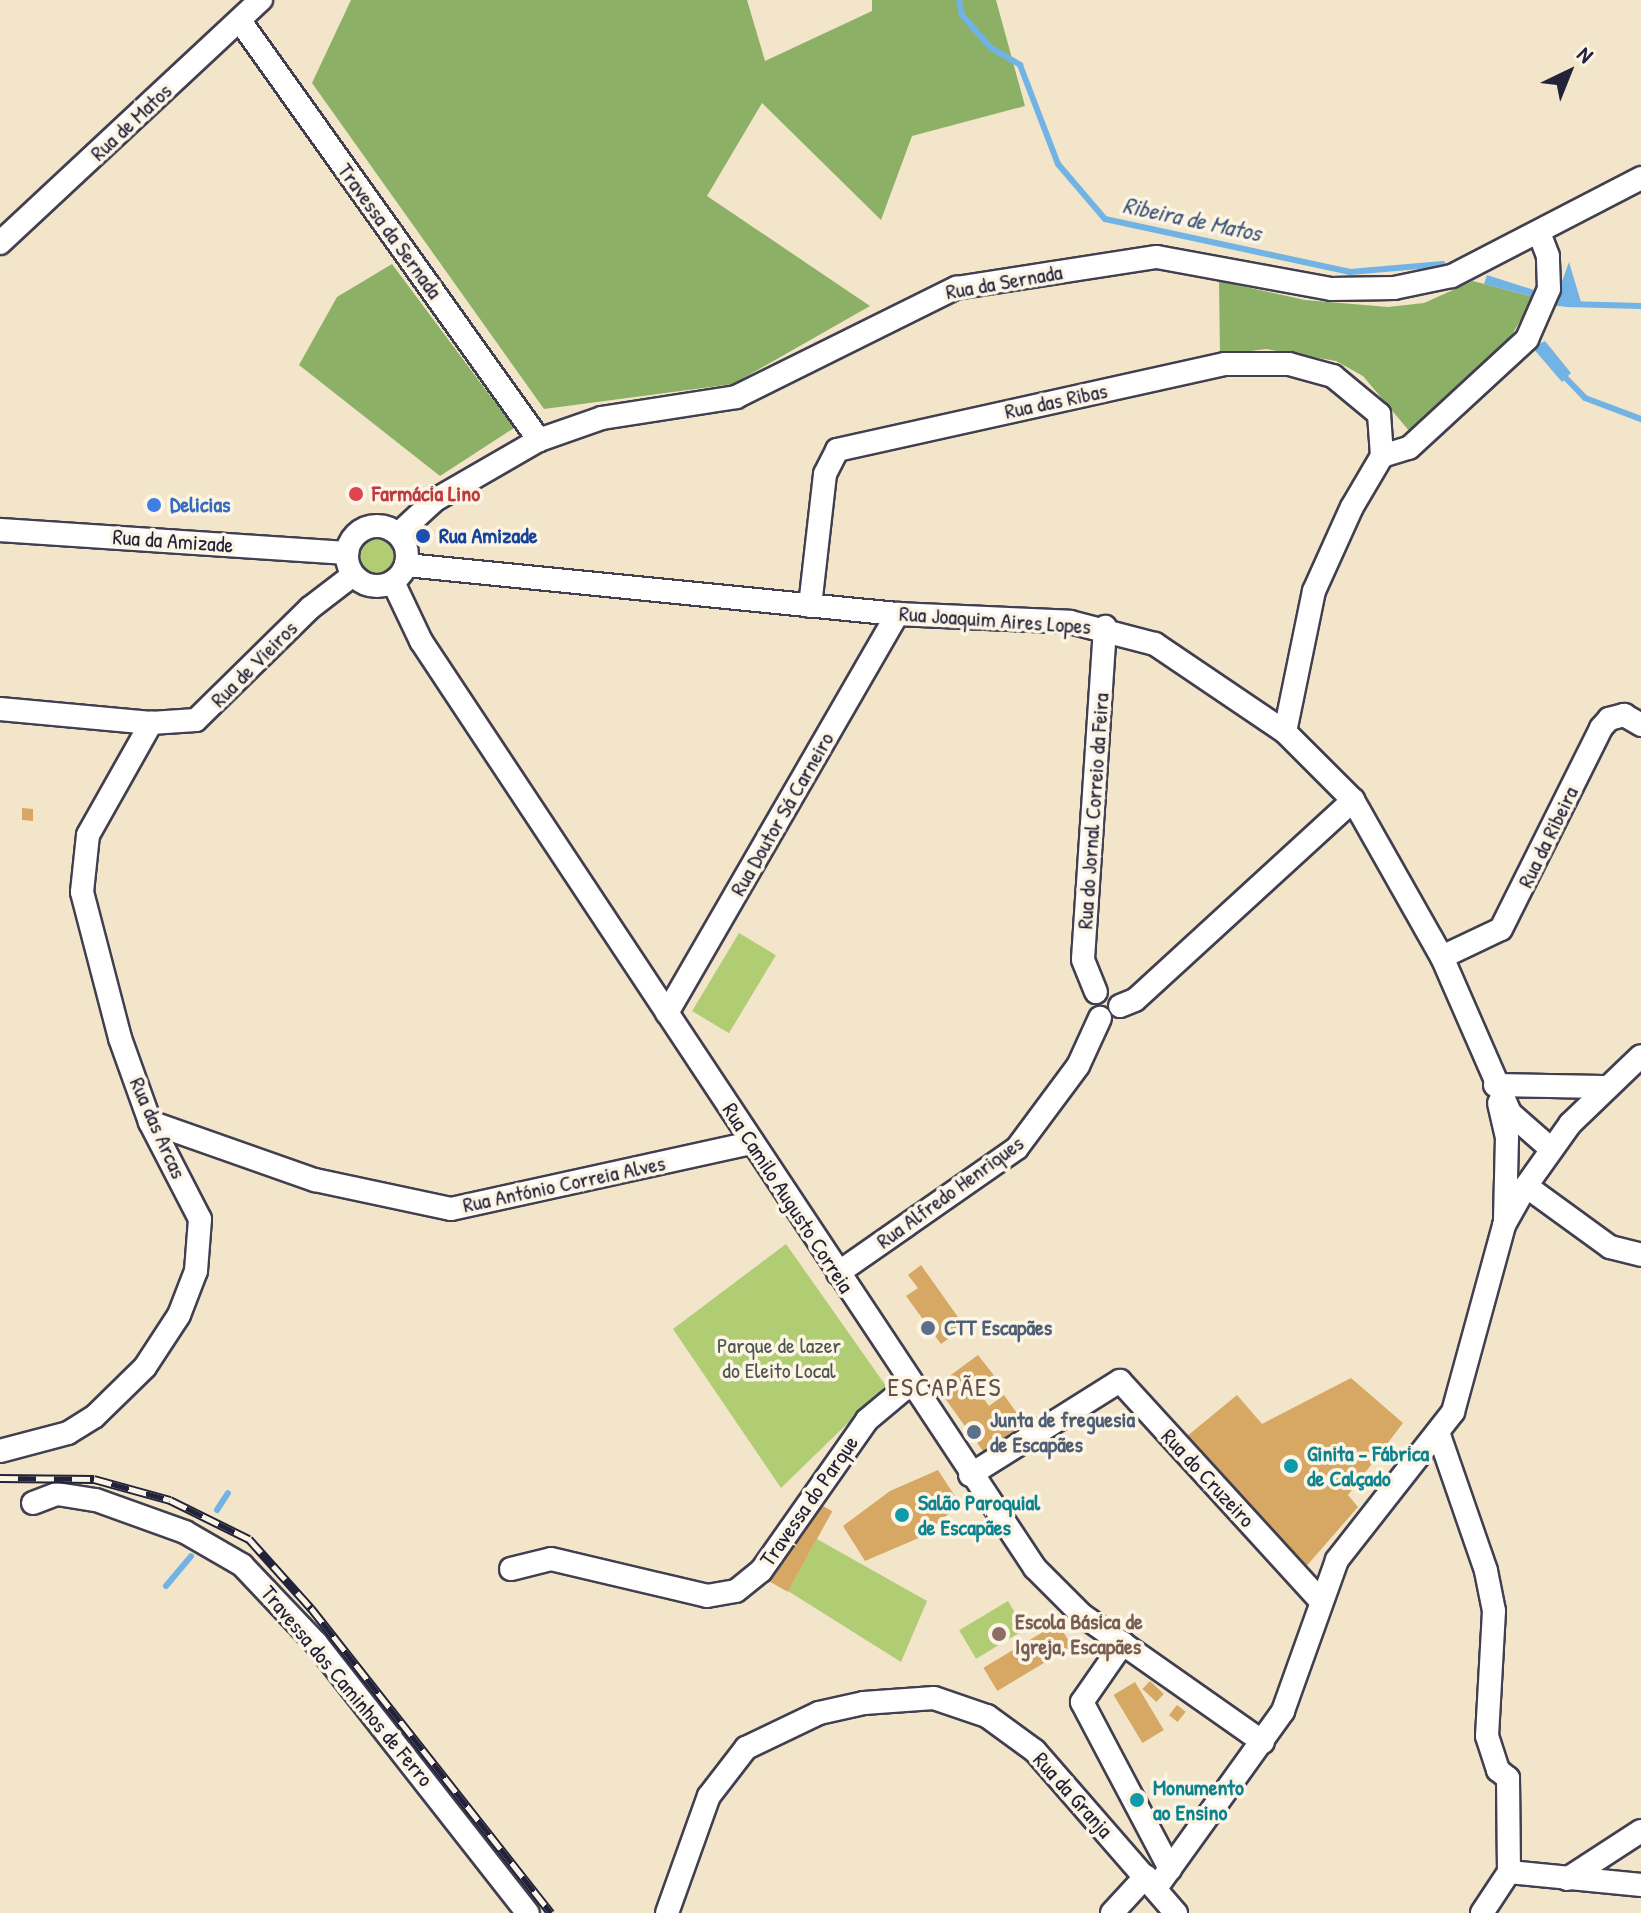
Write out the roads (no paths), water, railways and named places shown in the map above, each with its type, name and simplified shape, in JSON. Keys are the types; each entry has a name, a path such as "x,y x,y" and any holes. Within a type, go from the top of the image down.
{"street":[{"name":"Rua de Matos","path":"0,243 261,0"},
{"name":"Travessa da Sernada","path":"240,21 539,440"},
{"name":"Rua da Sernada","path":"398,534 435,500 539,440 602,418 736,397 956,288 1157,257 1331,289 1394,288 1452,276 1641,178"},
{"path":"1285,732 1314,591 1352,507 1382,456 1409,448 1527,339 1549,289 1548,256 1539,232"},
{"name":"Rua das Ribas","path":"810,606 825,474 837,450 1225,364 1289,364 1333,376 1379,414 1382,456"},
{"path":"370,527 398,534 406,548 400,573 367,585 350,564 354,536 370,527"},
{"name":"Rua da Amizade","path":"0,530 350,564"},
{"name":"Rua de Vieiros","path":"0,709 151,723 196,720 310,608 350,564"},
{"name":"Rua Joaquim Aires Lopes","path":"400,573 897,614 1105,627 1155,644 1285,732 1353,800 1442,957 1495,1085"},
{"name":"Rua Camilo Augusto Correia","path":"400,573 421,641 750,1143 1035,1568 1082,1615 1263,1742"},
{"name":"Rua Doutor Sá Carneiro","path":"667,1013 897,614"},
{"name":"Rua do Jornal Correio da Feira","path":"1105,627 1083,959 1096,992 1115,992 1110,1012"},
{"name":"Rua da Ribeira","path":"1442,957 1501,929 1601,728 1609,719 1624,715 1641,725"},
{"name":"Rua das Arcas","path":"0,1451 68,1433 94,1417 145,1367 179,1315 196,1271 200,1219 150,1122 120,1038 82,892 88,835 151,723"},
{"path":"1110,1012 1135,1000 1353,800"},
{"name":"Rua Alfredo Henriques","path":"838,1273 1017,1148 1078,1066 1110,1012"},
{"path":"1112,1913 1170,1869 1283,1711 1319,1599 1337,1560 1453,1412 1468,1368 1479,1306 1504,1225 1551,1149 1603,1087 1641,1056"},
{"path":"1495,1085 1603,1087"},
{"path":"1495,1085 1510,1113 1551,1149"},
{"path":"1495,1085 1507,1137 1504,1225"},
{"name":"Rua António Correia Alves","path":"150,1122 315,1180 451,1209 750,1143"},
{"path":"1526,1186 1610,1247 1641,1255"},
{"name":"Rua do Cruzeiro","path":"970,1475 1120,1381 1319,1599"},
{"name":"Travessa do Parque","path":"511,1569 551,1559 707,1596 736,1591 761,1571 867,1420 910,1384"},
{"path":"1438,1432 1486,1571 1494,1611 1487,1736 1498,1770 1508,1778 1509,1872 1482,1913"},
{"name":"Travessa dos Caminhos de Ferro","path":"33,1503 57,1494 96,1500 185,1532 242,1565 316,1643 528,1913"},
{"path":"1123,1643 1082,1702 1170,1869"},
{"name":"Rua da Granja","path":"667,1913 709,1796 731,1762 762,1736 864,1703 934,1698 987,1716 1035,1751 1151,1882 1172,1911"},
{"path":"1567,1879 1641,1831"},
{"path":"1509,1872 1641,1885"}],"water":[{"path":"1569,262 1581,302 1589,307 1553,306"},
{"path":"1487,275 1537,291 1534,297 1484,284"},
{"path":"1545,341 1571,373 1562,382 1532,347"}],"waterway":[{"name":"Ribeira de Matos","path":"959,0 962,15 991,48 1020,65 1058,164 1105,219 1350,272 1443,264"},
{"name":"Ribeira de Matos","path":"1566,304 1641,306"},
{"path":"1560,372 1585,398 1641,419"},
{"path":"217,1510 228,1493"},
{"path":"166,1586 191,1556"}],"railway":[{"path":"0,1478 94,1479 170,1500 249,1539 311,1608 551,1913"}],"place":[{"name":"Farmácia Lino","path":"356,494"},
{"name":"Delicias","path":"154,505"},
{"name":"Rua Amizade","path":"423,536"},
{"name":"CTT Escapães","path":"928,1328"},
{"name":"Junta de freguesia de Escapães","path":"974,1432"},
{"name":"Ginita - Fábrica de Calçado","path":"1291,1466"},
{"name":"Salão Paroquial de Escapães","path":"902,1515"},
{"name":"Escola Básica de Igreja, Escapães","path":"999,1634"},
{"name":"Monumento ao Ensino","path":"1137,1800"}],"district":[{"name":"ESCAPÃES","path":"945,1387"}],"park label":[{"name":"Parque de lazer do Eleito Local","path":"779,1358"}]}
